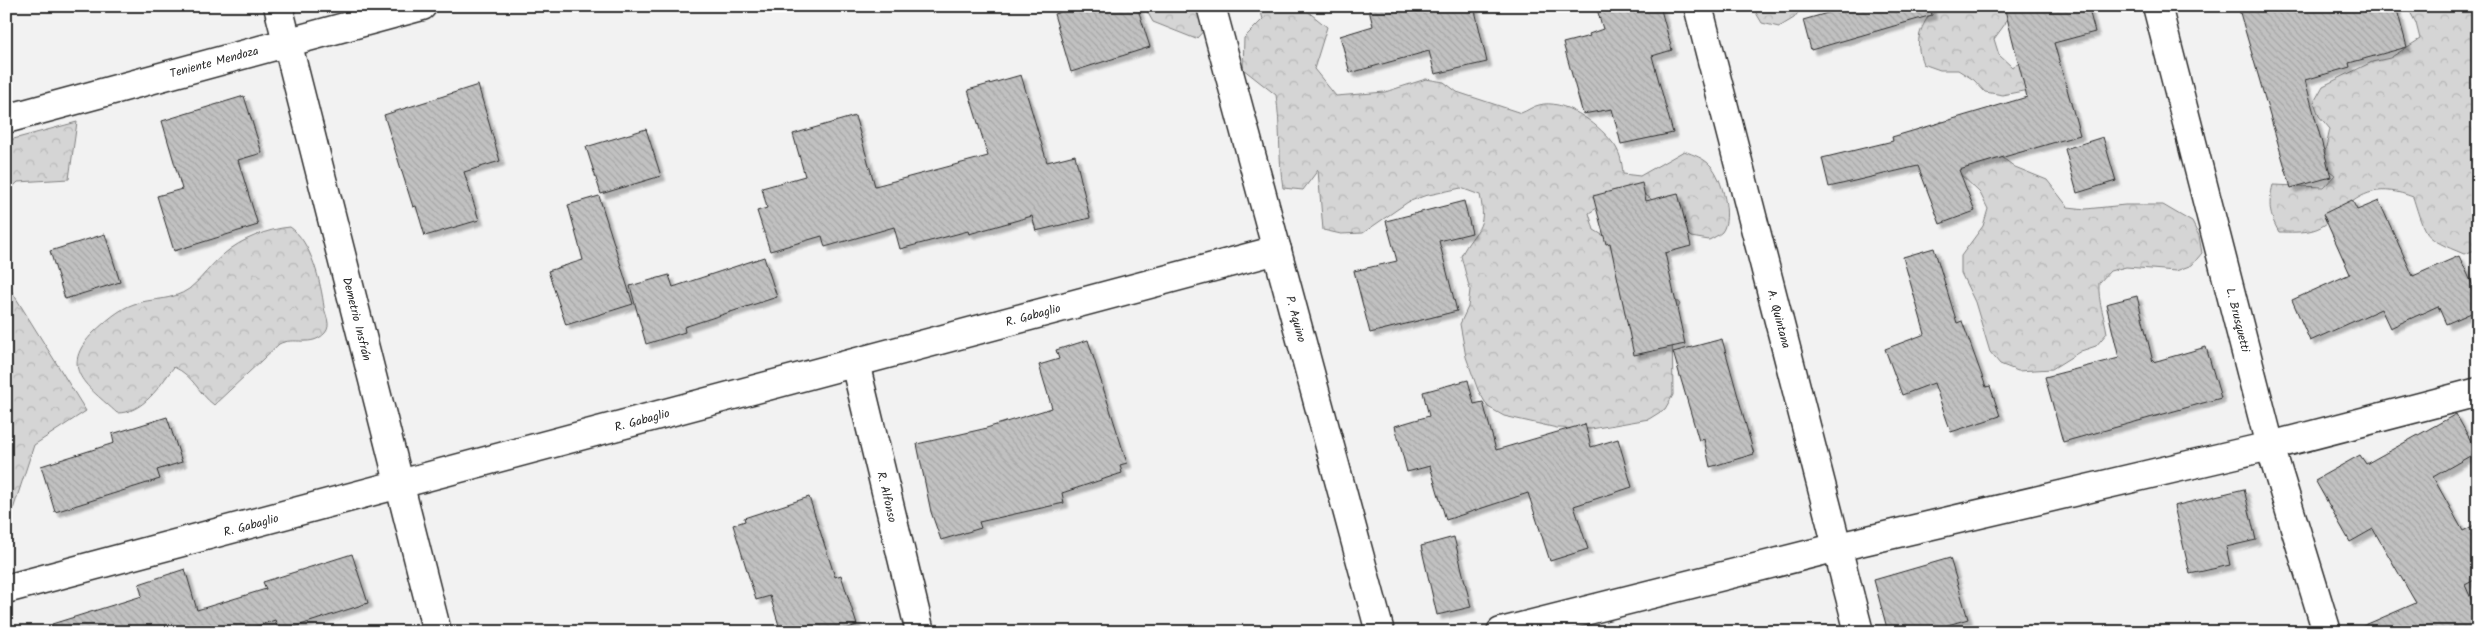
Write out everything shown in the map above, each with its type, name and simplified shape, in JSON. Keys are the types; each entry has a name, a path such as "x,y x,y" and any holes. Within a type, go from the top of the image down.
{"street":[{"name":"Demetrio Insfrán","path":"278,6 437,632"},
{"name":"Teniente Mendoza","path":"6,119 422,6"},
{"name":"P. Aquino","path":"1211,6 1380,632"},
{"name":"A. Quintana","path":"1698,6 1859,632"},
{"name":"L. Brusquetti","path":"2157,6 2270,446 2327,632"},
{"name":"R. Gabaglio","path":"6,589 1277,250"},
{"name":"R. Alfonso","path":"855,363 920,632"},
{"path":"1501,632 1838,546 2270,446 2478,392"}],"green space":[{"path":"1144,6 1203,6 1209,25 1196,39 1153,22"},
{"path":"1259,6 1301,6 1327,27 1314,69 1336,96 1385,92 1426,79 1444,82 1457,92 1521,113 1537,106 1548,104 1558,105 1579,114 1598,127 1615,145 1620,157 1623,174 1640,176 1684,151 1708,163 1719,179 1726,208 1725,226 1722,232 1709,240 1691,237 1650,198 1636,189 1618,195 1589,213 1594,230 1623,247 1658,285 1680,304 1672,321 1673,395 1665,409 1649,419 1591,429 1557,428 1504,416 1488,407 1478,390 1466,357 1460,324 1468,307 1470,290 1461,256 1481,223 1482,207 1480,195 1461,188 1424,196 1408,202 1363,233 1341,234 1323,230 1318,170 1303,190 1283,188 1276,95 1243,69 1244,38 1263,19"},
{"path":"1752,6 1803,6 1794,18 1779,27 1762,23"},
{"path":"1934,6 2011,6 2005,24 1994,39 1999,55 2012,67 2044,51 2038,88 2003,95 1985,92 1974,80 1958,70 1940,70 1923,64 1919,47 1920,34"},
{"path":"2407,6 2478,6 2478,180 2475,182 2478,195 2478,249 2464,254 2433,239 2424,229 2413,197 2391,191 2373,192 2356,199 2317,229 2305,232 2279,232 2270,209 2273,185 2324,187 2335,175 2322,165 2330,129 2319,116 2314,102 2323,86 2372,62 2390,58 2420,39 2416,23"},
{"path":"1941,121 1973,136 2015,167 2047,180 2068,207 2086,209 2125,205 2163,205 2192,222 2199,236 2202,253 2192,265 2176,271 2126,267 2110,271 2099,283 2100,303 2107,333 2096,346 2081,351 2052,369 2018,371 2000,364 1990,352 1975,302 1961,273 1961,256 1983,226 1988,209 1980,193 1956,170 1935,139"},
{"path":"77,122 69,179 18,182 6,193 6,141"},
{"path":"290,227 304,242 314,263 328,323 327,330 320,337 314,340 291,341 279,344 214,405 186,375 174,367 150,397 127,412 117,413 87,385 77,367 78,356 83,345 94,332 113,316 134,304 176,296 182,293 194,285 219,258 238,244 264,232"},
{"path":"6,282 86,411 34,445 7,528"}],"building":[{"path":"1079,6 1137,6 1150,47 1071,72 1054,14"},
{"path":"1368,6 1474,6 1487,62 1435,74 1429,51 1350,73 1340,36 1373,26"},
{"path":"1596,6 1660,6 1672,50 1652,56 1673,133 1621,144 1612,109 1583,114 1563,43 1590,36 1589,34 1603,29"},
{"path":"1852,6 1930,6 1932,15 1811,50 1803,20"},
{"path":"2004,6 2088,6 2095,32 2054,43 2080,135 1959,170 1975,211 1940,224 1918,166 1829,187 1822,158 1893,141 1892,137 2027,97"},
{"path":"2238,6 2396,6 2407,47 2349,63 2350,67 2305,80 2331,177 2291,188"},
{"path":"1021,75 1047,162 1075,155 1090,218 1036,231 1032,216 969,234 968,231 900,249 894,227 825,247 822,236 770,251 757,211 767,208 762,188 805,176 793,134 855,116 875,186 988,156 968,90"},
{"path":"478,85 500,161 464,172 479,220 425,236 416,206 413,207 384,115"},
{"path":"244,96 262,153 238,160 258,225 174,251 157,196 182,189 162,121"},
{"path":"646,129 661,176 601,194 586,147"},
{"path":"2103,137 2116,181 2077,193 2065,149"},
{"path":"1642,183 1646,201 1678,193 1691,246 1665,253 1685,344 1634,355 1610,243 1606,244 1593,196"},
{"path":"599,196 633,304 566,325 548,271 583,260 568,205"},
{"path":"2352,200 2357,210 2379,201 2413,276 2459,256 2478,296 2478,310 2446,324 2438,306 2390,328 2381,309 2310,341 2292,300 2350,274 2323,214"},
{"path":"1464,201 1472,233 1439,241 1457,311 1370,333 1354,271 1397,261 1386,221"},
{"path":"105,234 120,282 65,299 50,251"},
{"path":"1934,248 1957,323 1962,321 1986,387 1990,386 2000,416 1951,432 1934,383 1902,395 1885,349 1925,334 1903,257"},
{"path":"764,257 777,297 684,327 685,332 646,344 630,286 669,275 673,287"},
{"path":"2137,296 2153,362 2206,347 2221,398 2063,442 2045,377 2119,358 2106,304"},
{"path":"1722,339 1754,454 1710,467 1704,439 1699,441 1673,352"},
{"path":"1088,340 1127,463 1120,465 1122,473 1062,493 1064,503 979,522 981,528 941,540 931,512 917,444 983,429 1052,408 1039,365 1059,359 1056,350"},
{"path":"1468,380 1474,404 1483,402 1496,450 1585,424 1591,447 1618,439 1632,487 1574,506 1588,549 1550,561 1528,493 1446,520 1430,466 1407,472 1395,426 1429,416 1423,392"},
{"path":"2456,414 2477,452 2433,477 2463,531 2478,523 2478,578 2465,585 2478,614 2478,625 2462,632 2349,632 2416,603 2373,529 2350,542 2315,480 2360,455 2366,464"},
{"path":"167,417 182,462 157,470 160,479 55,512 41,466 114,443 112,434"},
{"path":"2244,489 2256,540 2226,547 2230,565 2190,574 2174,506"},
{"path":"809,497 835,577 841,575 857,625 837,632 781,632 770,596 756,600 733,525 745,521 744,518"},
{"path":"1454,537 1471,607 1437,615 1421,546"},
{"path":"352,554 368,603 279,632 275,620 239,632 53,632 52,624 142,596 139,584 185,569 197,610 266,589 263,582"},
{"path":"1950,558 1968,619 1925,632 1888,632 1874,580"}]}
